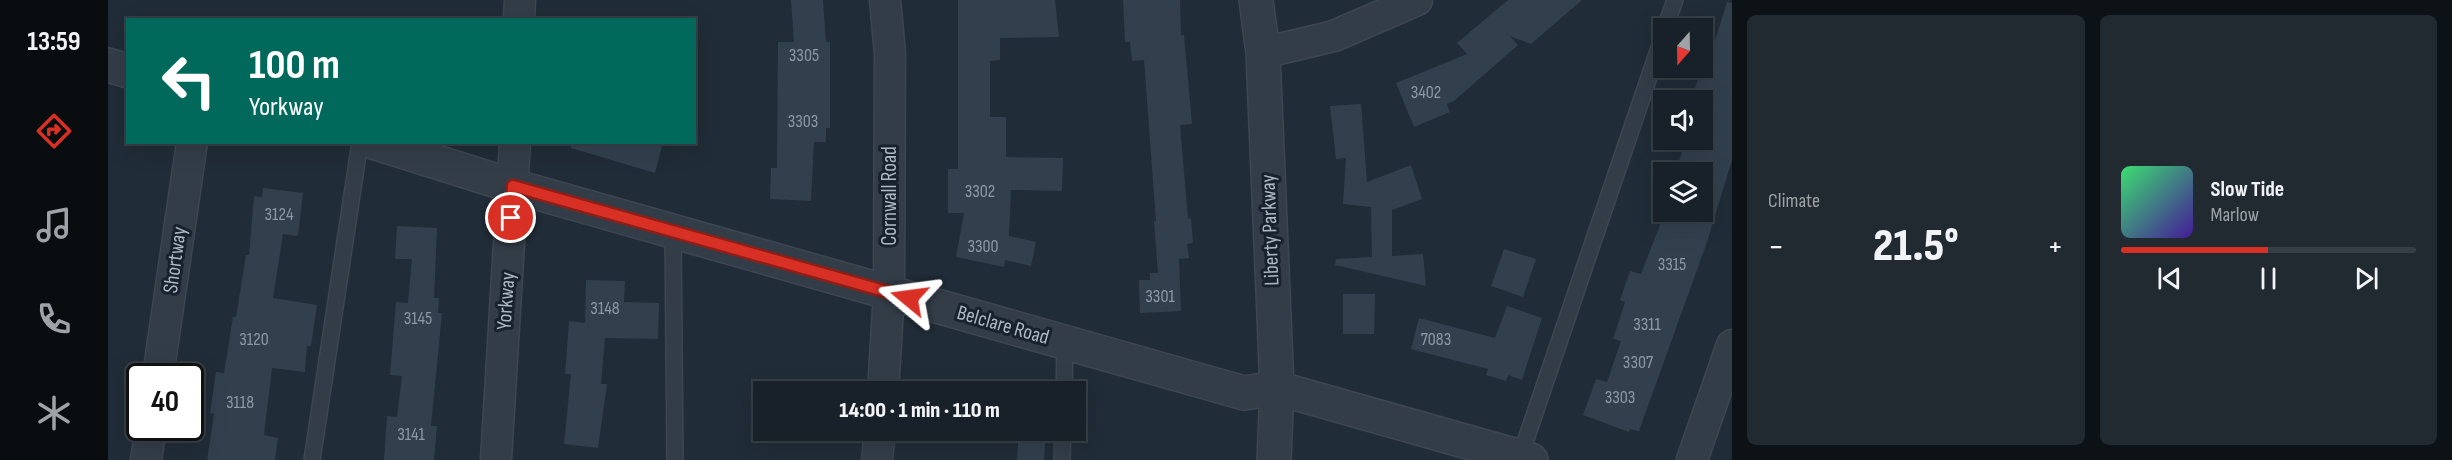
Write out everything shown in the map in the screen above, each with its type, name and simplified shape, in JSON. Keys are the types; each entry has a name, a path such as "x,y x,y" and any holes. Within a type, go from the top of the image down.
{"street":[{"path":"519,18 520,0"},
{"name":"Cornwall Road","path":"884,381 889,292 890,54 885,0"},
{"name":"Liberty Parkway","path":"1256,0 1263,53 1277,388 1274,460"},
{"path":"1263,53 1334,36 1417,0"},
{"path":"108,65 126,70"},
{"name":"Shortway","path":"160,363 192,144"},
{"name":"Belclare Road","path":"379,144 513,186 1244,393 1277,388 1488,455 1526,459"},
{"name":"Yorkway","path":"495,460 515,144"},
{"path":"1692,460 1732,345"},
{"path":"146,460 149,441"},
{"path":"877,460 879,441"}],"lane":[{"path":"1669,18 1675,0"},
{"path":"1526,459 1653,67"},
{"path":"312,460 360,144"},
{"path":"673,230 675,460"},
{"path":"1064,381 1065,343"},
{"path":"1062,460 1063,441"}],"building":[{"path":"791,0 823,0 826,42 830,42 830,128 826,128 826,142 814,142 811,201 770,199 771,168 777,168 778,42 794,42"},
{"path":"958,0 1055,0 1059,37 1000,38 1000,60 990,61 990,117 1006,117 1006,157 1063,158 1062,191 1011,190 1009,236 1036,242 1031,266 1005,260 1004,267 956,257 964,213 948,213 948,169 958,169"},
{"path":"1123,0 1180,0 1181,35 1184,35 1192,124 1180,125 1188,219 1191,218 1193,243 1187,244 1189,258 1179,259 1181,311 1140,313 1139,280 1150,280 1150,273 1158,273 1154,221 1156,221 1144,60 1132,61 1130,42 1125,42"},
{"path":"1508,0 1582,0 1531,44 1510,36 1518,45 1454,101 1447,104 1450,112 1414,127 1396,83 1467,54 1457,43"},
{"path":"1727,2 1732,3 1732,160 1707,242 1639,431 1630,429 1629,432 1583,415 1596,379 1607,382 1621,341 1613,339 1625,302 1620,300 1630,271 1641,274 1661,222 1713,222 1713,162 1679,162 1683,150 1713,150 1713,90 1694,90 1699,78 1713,78 1713,47"},
{"path":"1361,104 1367,182 1411,165 1422,199 1392,210 1392,256 1423,254 1426,286 1335,265 1336,259 1372,257 1371,207 1343,204 1346,158 1336,159 1330,106"},
{"path":"572,144 662,144 655,173 571,148"},
{"path":"263,188 303,193 298,236 283,234 273,298 317,305 311,346 307,346 305,372 272,368 264,435 278,438 275,460 207,460 214,414 210,413 216,372 224,373 246,255 249,255 254,196 262,197"},
{"path":"397,226 437,228 434,298 439,298 438,313 442,313 431,426 437,426 434,460 384,460 387,416 397,417 402,376 390,375 396,302 408,303 412,259 395,259"},
{"path":"1504,249 1536,259 1523,297 1491,286"},
{"path":"586,280 625,281 624,302 659,303 658,339 605,338 601,384 607,384 598,448 564,444 571,374 565,374 569,321 585,323"},
{"path":"1343,294 1375,294 1374,334 1343,334"},
{"path":"1507,306 1542,318 1522,380 1508,375 1506,381 1486,375 1488,369 1411,349 1419,318 1495,338"},
{"path":"1018,441 1045,441 1044,460 1017,460"}],"route":[{"path":"511,218 513,186 909,298"}]}
